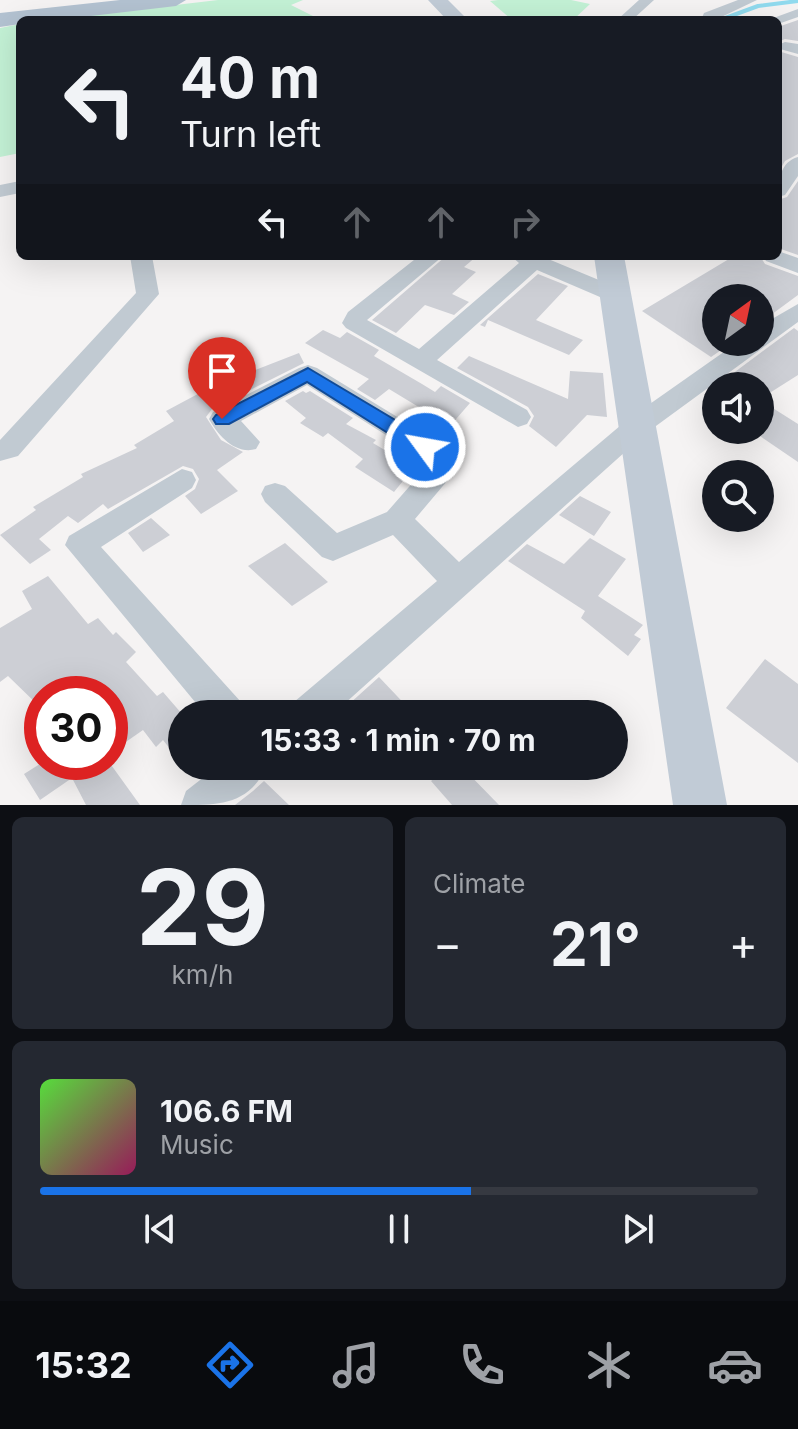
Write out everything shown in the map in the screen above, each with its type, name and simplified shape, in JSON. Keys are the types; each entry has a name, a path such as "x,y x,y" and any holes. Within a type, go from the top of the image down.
{"main road":[{"path":"0,17 127,0"},
{"path":"0,17 176,0"}],"street":[{"path":"437,0 454,16"},
{"path":"629,16 647,0"},
{"path":"724,4 750,0"},
{"path":"782,186 798,163"},
{"path":"0,451 8,449 148,294 142,260"},
{"path":"427,260 353,319 354,323 518,417"},
{"path":"421,361 527,260"},
{"path":"533,260 612,275 636,427 679,656 700,805"},
{"path":"774,329 795,317"},
{"path":"323,700 636,427 735,356"},
{"path":"246,442 222,419 308,374 448,461 397,520 333,548 275,494"},
{"path":"182,480 80,545 216,700"},
{"path":"397,520 459,582"},
{"path":"200,805 231,780"}],"green space":[{"path":"218,0 303,0 291,5 313,16 82,16"},
{"path":"571,0 590,4 577,16 507,16 490,1"},
{"path":"16,25 16,154 0,157 0,28"}],"building":[{"path":"798,20 798,41 782,40 782,26"},
{"path":"782,52 798,57 798,154 782,166"},
{"path":"798,181 798,255 782,249 782,199 787,197"},
{"path":"441,260 472,260 464,267 476,272 452,294 469,302 454,315 425,305 396,333 372,320"},
{"path":"727,260 762,260 765,264 798,276 798,295 774,313 774,284 702,284 702,351 642,311"},
{"path":"538,274 568,286 536,320 583,340 569,355 488,320 485,327 480,325"},
{"path":"794,328 798,331 798,375 774,390 774,372 735,372 756,356 774,356 774,343"},
{"path":"323,330 340,338 347,332 379,350 374,356 435,392 441,386 470,403 450,426 389,389 375,400 357,389 369,379 305,343"},
{"path":"299,353 304,363 212,409 206,417 221,440 243,452 217,470 238,491 201,514 185,496 195,489 199,479 193,469 183,466 108,509 103,504 78,523 68,516 39,539 51,550 30,564 0,535 36,510 33,507 83,477 81,474 137,448 134,445 174,421 166,411 209,388"},
{"path":"469,356 568,399 570,371 603,373 607,417 587,415 556,447 529,426 534,416 528,407 457,368"},
{"path":"303,391 310,391 353,418 346,424 376,440 373,443 408,464 400,472 407,476 394,492 355,467 363,459 328,433 323,437 300,423 306,418 285,401"},
{"path":"774,409 798,424 798,462 772,444 774,444"},
{"path":"580,496 611,512 594,536 559,515"},
{"path":"151,518 170,535 143,552 128,533"},
{"path":"590,538 626,559 598,596 643,625 634,635 641,639 628,656 581,618 585,611 508,561 527,544 564,564"},
{"path":"285,543 328,582 292,606 248,566"},
{"path":"48,576 88,624 98,618 113,635 116,632 136,652 126,662 157,696 163,692 170,700 168,746 163,740 156,747 143,730 128,740 128,676 24,676 24,692 8,676 0,682 0,628 32,609 22,591"},
{"path":"765,659 798,684 798,763 726,708"},
{"path":"379,677 401,700 354,700"},
{"path":"28,780 69,780 40,800"},
{"path":"73,780 122,780 140,805 86,805"},
{"path":"475,780 499,805 452,805 431,781"},
{"path":"264,781 289,805 235,805 253,791"}],"waterway":[{"path":"731,16 758,6 798,1"}],"route":[{"path":"222,419 308,374 425,447"}]}
